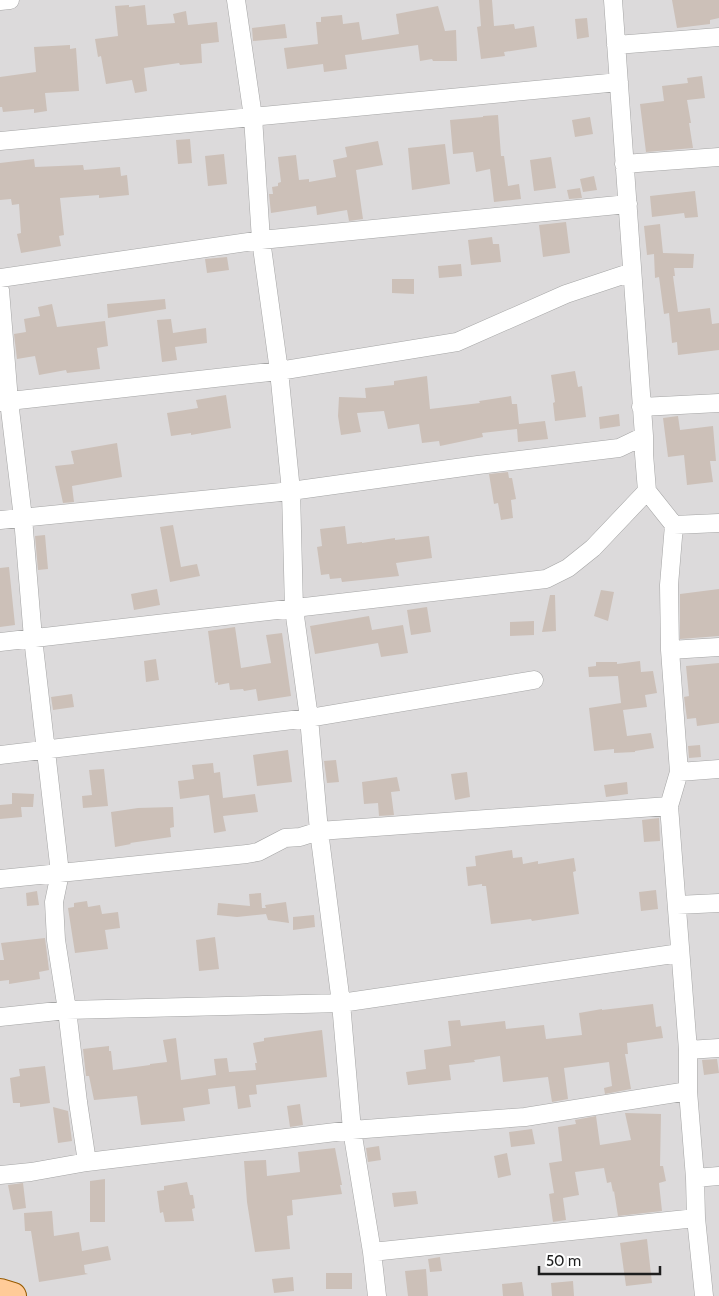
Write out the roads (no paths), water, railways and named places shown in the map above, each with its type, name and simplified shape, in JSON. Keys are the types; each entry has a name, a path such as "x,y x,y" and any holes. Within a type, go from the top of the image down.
{"main road":[{"path":"0,1292 13,1296"}],"street":[{"path":"0,1 10,0"},
{"path":"236,0 253,117 261,240 279,371 291,491 294,608 309,718 319,831 341,1003 352,1130 372,1252 377,1296"},
{"path":"613,0 647,491 674,525 669,585 670,650 679,772 669,806 688,1050 688,1092 695,1178 696,1218 704,1296"},
{"path":"616,45 719,37"},
{"path":"0,141 619,82"},
{"path":"624,164 719,157"},
{"path":"0,278 261,240 628,204"},
{"path":"5,402 279,371 457,342 566,294 632,272"},
{"path":"0,290 5,402 23,518 33,638 60,873 54,902 56,940 87,1162"},
{"path":"641,407 719,403"},
{"path":"0,520 291,491 619,448 644,436"},
{"path":"0,642 546,579 568,568 593,548 647,491"},
{"path":"674,525 719,522"},
{"path":"670,650 719,647"},
{"path":"0,755 309,718 534,680"},
{"path":"679,772 719,768"},
{"path":"0,879 258,852 285,838 300,837 319,831 669,806"},
{"path":"677,905 719,903"},
{"path":"0,1018 67,1010 341,1003 680,953"},
{"path":"688,1050 719,1048"},
{"path":"0,1175 31,1172 87,1162 352,1130 524,1117 688,1092"},
{"path":"695,1178 719,1176"},
{"path":"372,1252 696,1218"}]}
